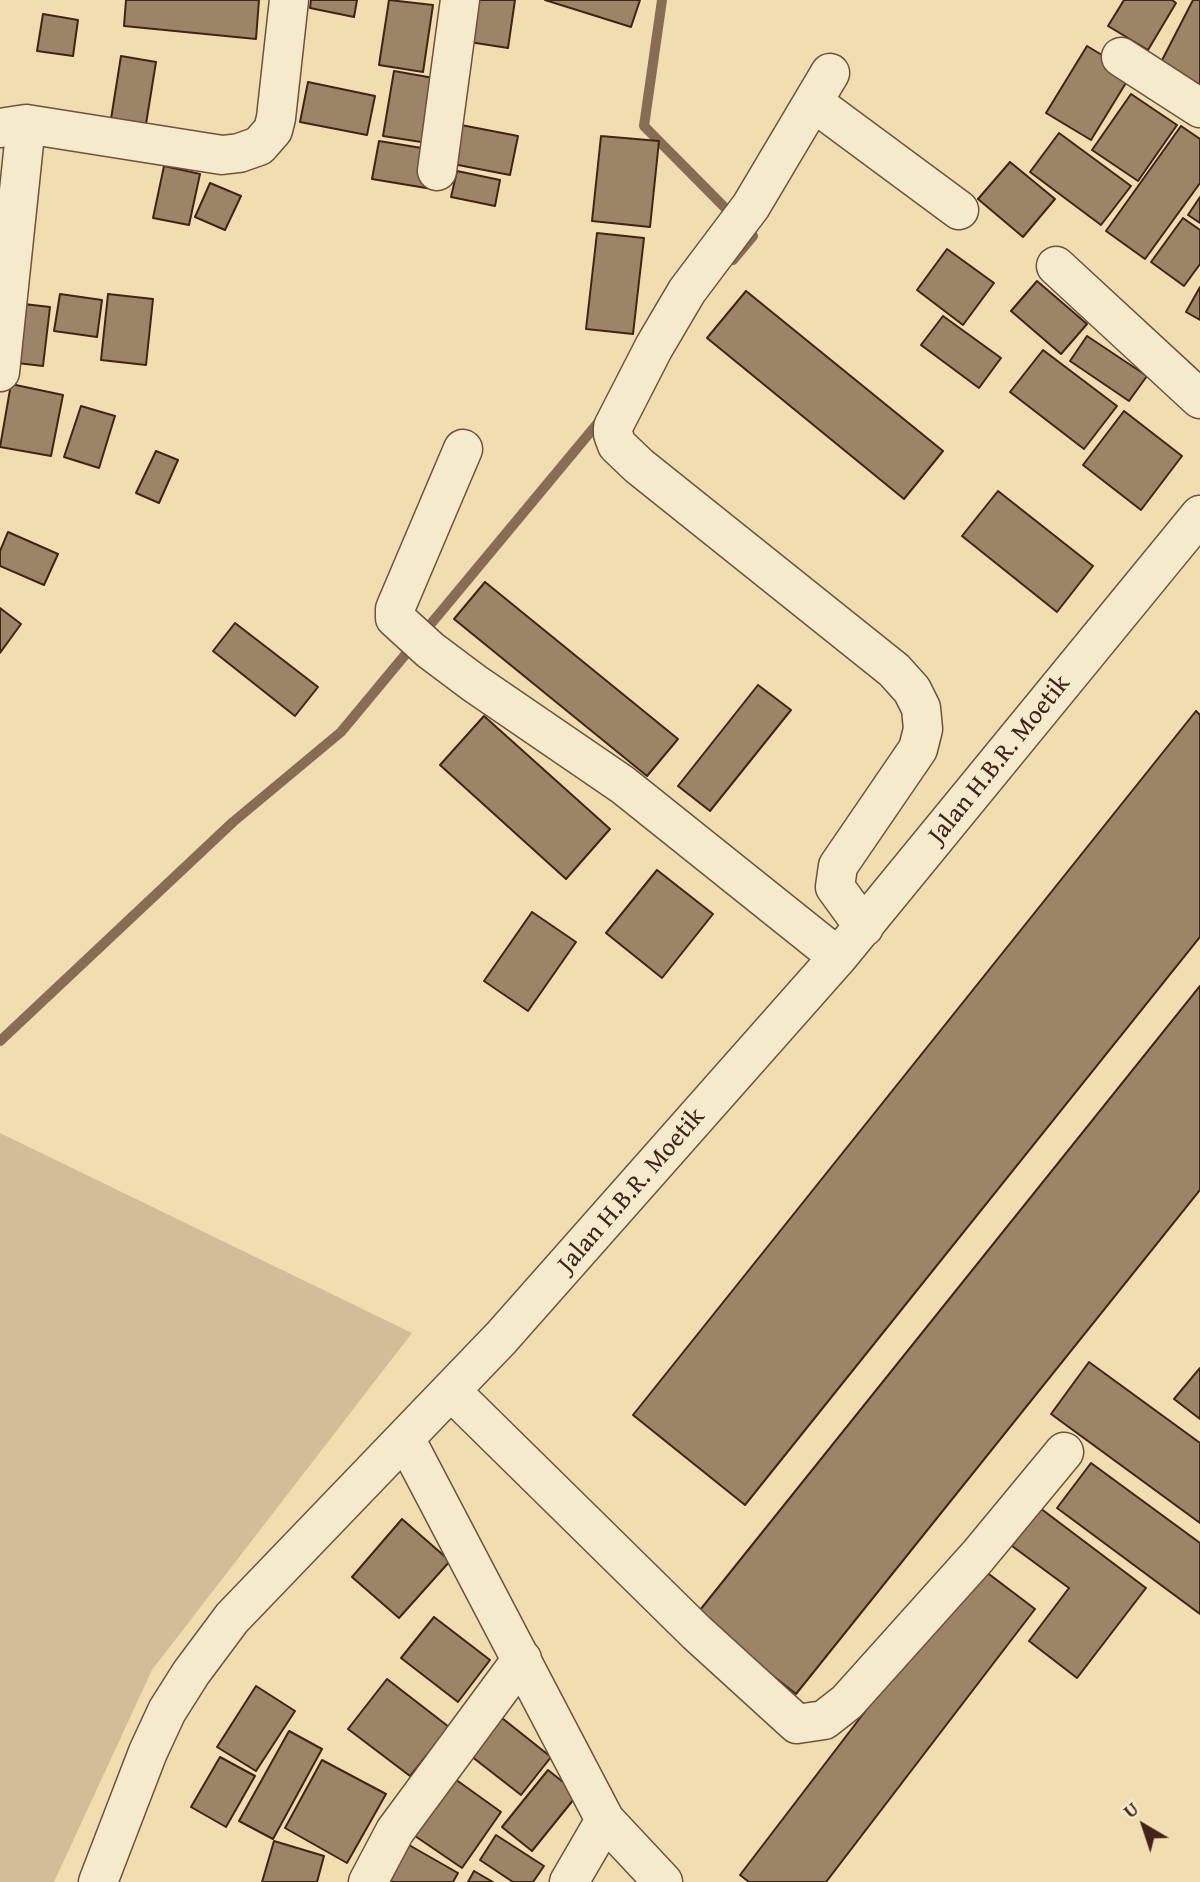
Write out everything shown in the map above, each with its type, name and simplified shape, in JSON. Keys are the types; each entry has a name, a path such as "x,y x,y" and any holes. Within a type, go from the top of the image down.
{"street":[{"path":"1,360 13,126 222,155 259,146 273,130 276,118 289,0"},
{"path":"437,171 460,0"},
{"path":"1121,57 1200,108"},
{"path":"864,927 838,893 835,878 838,866 918,749 923,729 922,708 912,690 894,670 717,531 617,445 613,427 687,291 741,217 822,88 959,210"},
{"path":"1056,266 1200,399"},
{"path":"463,449 395,608 395,618 416,638 474,683 623,785 838,957"},
{"name":"Jalan H.B.R. Moetik","path":"98,1882 148,1752 167,1711 232,1618 501,1338 838,957 1200,515"},
{"path":"450,1391 696,1632 797,1724 824,1720 847,1702 978,1556 1064,1452"},
{"path":"405,1438 605,1819 663,1882"},
{"path":"368,1882 395,1831 522,1659"},
{"path":"569,1882 605,1819"}],"shaded area":[{"path":"0,1133 412,1333 152,1670 54,1882 0,1882"}],"building":[{"path":"126,0 259,0 256,39 124,26"},
{"path":"311,0 357,0 354,17 310,8"},
{"path":"389,0 433,5 423,72 379,65"},
{"path":"470,0 515,0 508,48 463,41"},
{"path":"545,0 640,0 631,27"},
{"path":"1124,0 1172,0 1176,3 1148,50 1108,26"},
{"path":"1193,0 1200,0 1200,86 1159,66"},
{"path":"43,14 78,20 73,56 37,51"},
{"path":"1087,46 1132,73 1091,140 1046,113"},
{"path":"121,56 156,62 146,124 111,119"},
{"path":"394,71 445,80 434,144 383,136"},
{"path":"308,82 375,96 367,135 300,122"},
{"path":"1131,94 1177,125 1138,181 1092,150"},
{"path":"461,125 518,136 510,175 453,164"},
{"path":"1181,126 1200,139 1200,183 1145,259 1106,231"},
{"path":"1059,133 1131,186 1101,225 1030,172"},
{"path":"601,136 659,141 650,227 592,221"},
{"path":"379,141 440,151 432,189 372,179"},
{"path":"1010,162 1055,199 1023,237 978,199"},
{"path":"164,166 200,174 189,225 153,218"},
{"path":"457,171 500,180 495,206 451,197"},
{"path":"210,183 241,196 225,230 195,217"},
{"path":"1200,197 1200,223 1188,215"},
{"path":"1183,218 1200,230 1200,264 1184,286 1151,262"},
{"path":"597,233 644,238 633,334 586,329"},
{"path":"947,249 994,283 963,325 917,290"},
{"path":"1037,281 1087,324 1061,354 1011,311"},
{"path":"1200,287 1200,320 1186,312"},
{"path":"746,291 943,451 904,499 707,338"},
{"path":"60,294 102,300 97,337 54,331"},
{"path":"108,294 153,299 146,365 101,360"},
{"path":"24,304 50,307 43,366 17,363"},
{"path":"943,316 1001,358 979,388 921,345"},
{"path":"1087,336 1147,376 1129,401 1070,361"},
{"path":"1043,350 1117,406 1084,449 1010,392"},
{"path":"11,384 63,395 51,456 0,447"},
{"path":"81,406 115,416 99,468 64,457"},
{"path":"1124,411 1182,456 1141,510 1083,465"},
{"path":"156,451 178,460 159,503 136,493"},
{"path":"998,491 1093,566 1057,612 962,536"},
{"path":"8,532 58,554 44,585 0,566 0,551"},
{"path":"485,582 678,739 647,776 454,619"},
{"path":"0,608 21,624 0,653"},
{"path":"235,623 318,687 295,716 213,651"},
{"path":"758,685 791,710 710,811 678,786"},
{"path":"1196,711 1200,715 1200,937 745,1505 633,1415"},
{"path":"484,716 610,829 566,879 440,765"},
{"path":"657,870 713,914 662,978 606,933"},
{"path":"532,912 576,942 528,1011 484,981"},
{"path":"1200,986 1200,1190 796,1694 696,1615"},
{"path":"1089,1362 1200,1443 1200,1523 1051,1414"},
{"path":"1200,1368 1200,1419 1174,1399"},
{"path":"1091,1463 1200,1543 1200,1614 1057,1508"},
{"path":"1040,1508 1146,1588 1077,1678 1029,1641 1069,1588 1012,1546"},
{"path":"402,1519 450,1561 399,1618 352,1577"},
{"path":"977,1565 1035,1609 826,1882 749,1882 740,1875"},
{"path":"434,1617 490,1660 458,1702 401,1658"},
{"path":"387,1679 449,1727 410,1776 348,1729"},
{"path":"256,1686 295,1711 256,1771 217,1747"},
{"path":"502,1718 551,1757 521,1795 471,1756"},
{"path":"289,1731 322,1749 273,1839 239,1821"},
{"path":"220,1757 255,1776 226,1827 191,1807"},
{"path":"322,1760 386,1794 347,1863 285,1828"},
{"path":"548,1770 578,1794 532,1851 502,1827"},
{"path":"455,1779 501,1812 462,1868 415,1836"},
{"path":"496,1835 544,1866 533,1882 513,1882 480,1860"},
{"path":"274,1841 324,1856 317,1882 262,1882"},
{"path":"402,1841 458,1873 453,1882 393,1882 381,1875"},
{"path":"474,1871 493,1882 468,1882"}],"waterway":[{"path":"662,0 644,126 753,236 733,260"},
{"path":"0,1041 233,822 341,732 602,418"}]}
